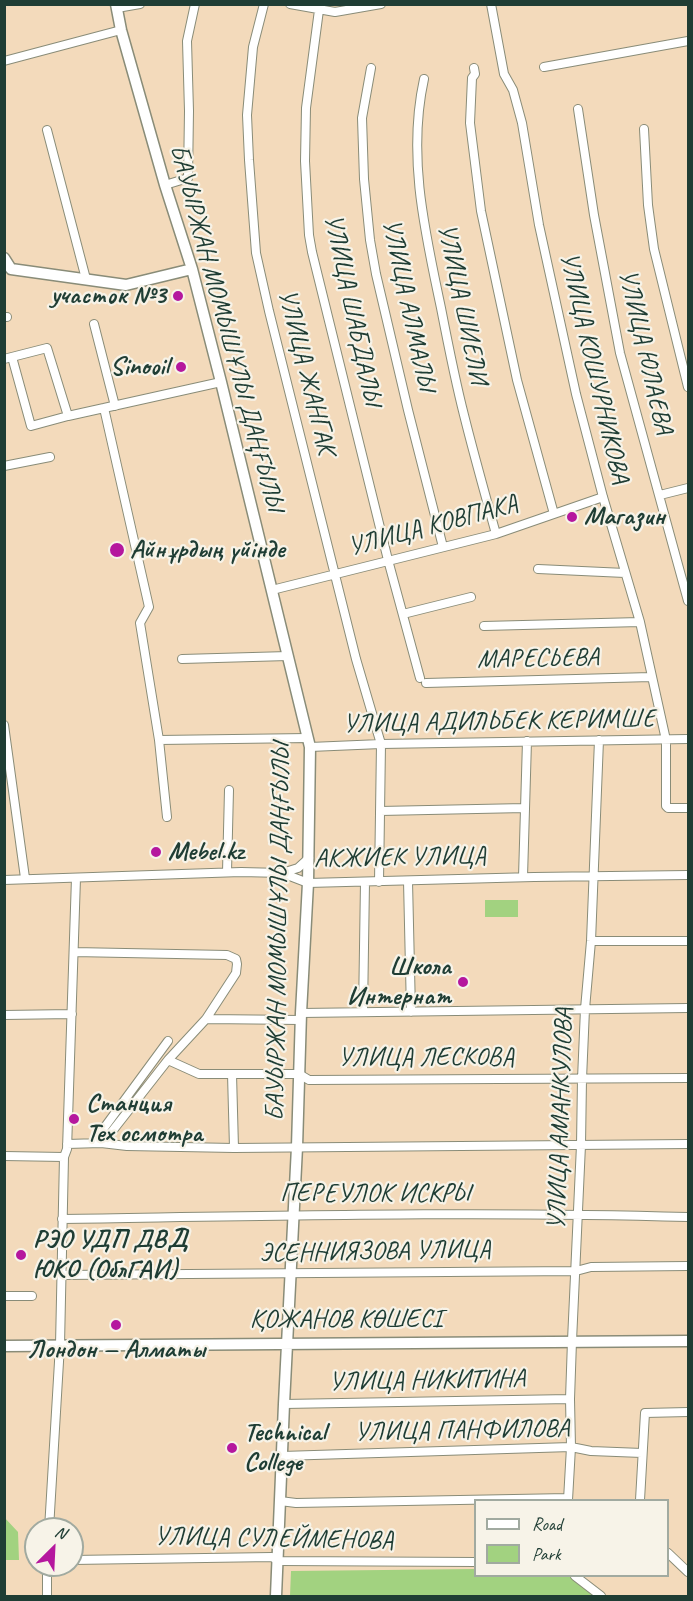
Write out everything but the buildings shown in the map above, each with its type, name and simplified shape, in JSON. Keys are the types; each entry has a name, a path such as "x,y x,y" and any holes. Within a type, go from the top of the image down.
{"main road":[{"name":"БАУЫРЖАН МОМЫШҰЛЫ ДАҢҒЫЛЫ","path":"117,6 121,30 165,185 192,269 309,742 309,858 276,1596"},
{"path":"4,258 10,268 126,285 192,269"},
{"name":"ҚОЖАНОВ КӨШЕСІ","path":"4,1346 688,1341"}],"street":[{"path":"117,6 140,4"},
{"path":"165,185 188,178 187,41 195,4"},
{"name":"УЛИЦА ЖАНГАК","path":"264,4 253,46 247,115 256,253 356,659 381,744 379,882"},
{"path":"290,4 319,7 335,12 381,4"},
{"name":"УЛИЦА КОШУРНИКОВА","path":"491,4 504,74 513,90 522,123 539,225 574,385 603,497 640,622 666,740 666,806 668,808 688,808"},
{"name":"УЛИЦА ШАБДАЛЫ","path":"319,7 306,108 305,161 309,235 388,560 423,680"},
{"path":"4,61 121,30"},
{"path":"544,67 688,41"},
{"name":"УЛИЦА АЛМАЛЫ","path":"371,68 362,118 364,180 370,240 376,274 442,547"},
{"path":"474,68 470,123 481,211 514,369 554,514"},
{"name":"УЛИЦА ШИЕЛИ","path":"424,79 419,103 416,147 420,202 463,413 496,534"},
{"name":"УЛИЦА ЮЛАЕВА","path":"578,109 594,215 620,353 688,601"},
{"path":"644,129 648,204 654,249 688,387"},
{"path":"47,130 86,279"},
{"path":"94,324 115,406"},
{"path":"68,416 47,348 8,358 31,426 221,382"},
{"path":"104,408 149,607 140,623 159,740 166,818"},
{"path":"4,465 50,457"},
{"path":"660,495 688,488"},
{"name":"УЛИЦА КОВПАКА","path":"272,590 496,534 603,497"},
{"path":"538,569 625,573"},
{"path":"403,614 471,597"},
{"path":"484,626 640,622"},
{"path":"182,659 288,656"},
{"name":"МАРЕСЬЕВА","path":"423,680 651,677"},
{"path":"4,724 8,779 25,878"},
{"name":"УЛИЦА АДИЛЬБЕК КЕРИМШЕ","path":"159,740 381,744 688,739"},
{"name":"УЛИЦА АМАНКУЛОВА","path":"568,1499 582,1079 591,941 599,740"},
{"path":"523,877 527,741"},
{"path":"227,872 229,790"},
{"path":"380,811 525,808"},
{"path":"282,873 301,867 309,858"},
{"name":"АКЖИЕК УЛИЦА","path":"4,880 227,872 282,873 308,883 688,875"},
{"path":"50,1517 60,1345 64,1157 67,1149 76,878"},
{"path":"408,881 411,1012"},
{"path":"363,1012 365,882"},
{"path":"591,941 688,941"},
{"path":"74,952 227,955 236,959 237,964 236,973 206,1019 168,1060 110,1134 97,1143"},
{"path":"206,1019 301,1017 363,1012 688,1008"},
{"path":"4,1015 72,1014"},
{"path":"97,1143 168,1041"},
{"name":"УЛИЦА ЛЕСКОВА","path":"168,1060 200,1074 299,1074 309,1080 688,1078"},
{"path":"232,1074 234,1148"},
{"path":"67,1144 234,1148 688,1144"},
{"path":"4,1156 64,1157"},
{"name":"ПЕРЕУЛОК ИСКРЫ","path":"62,1219 578,1214 688,1217"},
{"name":"ЭСЕННИЯЗОВА УЛИЦА","path":"61,1275 576,1271 591,1267 688,1266"},
{"path":"4,1296 32,1296"},
{"name":"УЛИЦА НИКИТИНА","path":"284,1404 570,1399"},
{"path":"640,1499 645,1413 688,1412"},
{"name":"УЛИЦА ПАНФИЛОВА","path":"282,1456 571,1447 591,1451 642,1453"},
{"path":"280,1501 296,1503 474,1500"},
{"path":"669,1554 688,1572"},
{"name":"УЛИЦА СУЛЕЙМЕНОВА","path":"84,1560 272,1557 278,1561 474,1562"},
{"path":"47,1577 47,1596"},
{"path":"578,1577 602,1596"}],"green space":[{"path":"485,900 518,900 518,917 485,917"},
{"path":"4,1517 18,1532 19,1560 5,1560"},
{"path":"474,1569 474,1577 571,1577 594,1596 290,1596 291,1571"}],"place":[{"name":"участок №3","path":"178,296"},
{"name":"Sinooil","path":"181,367"},
{"name":"Магазин","path":"572,517"},
{"name":"Айнұрдың үйінде","path":"117,550"},
{"name":"Mebel.kz","path":"156,852"},
{"name":"Школа Интернат","path":"463,982"},
{"name":"Станция Тех осмотра","path":"74,1119"},
{"name":"РЭО УДП ДВД ЮКО (ОблГАИ)","path":"21,1255"},
{"name":"Лондон — Алматы","path":"116,1325"},
{"name":"Technical College","path":"232,1448"}]}
